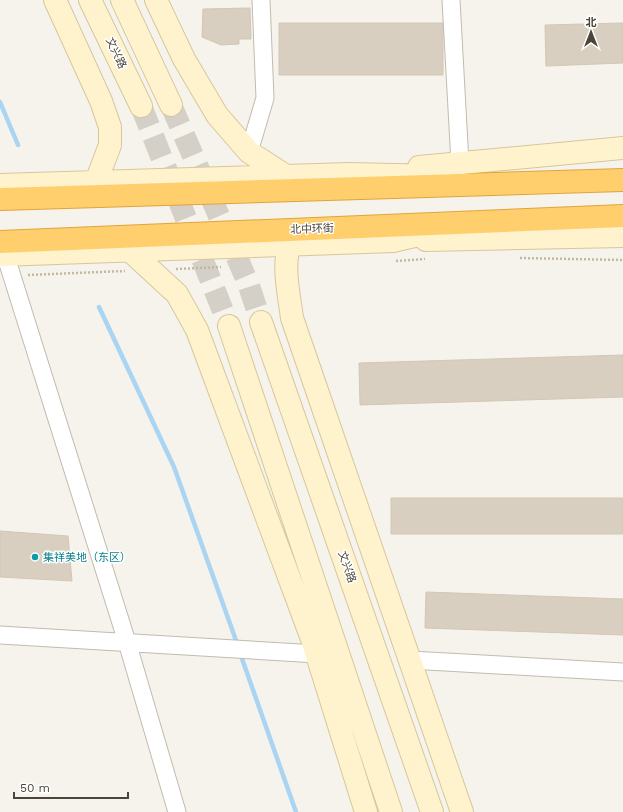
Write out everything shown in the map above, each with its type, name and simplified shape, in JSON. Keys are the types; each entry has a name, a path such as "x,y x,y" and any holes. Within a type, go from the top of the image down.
{"highway":[{"path":"0,199 623,180"},
{"name":"北中环街","path":"2,250 478,222 623,216"}],"main road":[{"path":"55,0 101,101 110,127 110,145 96,182"},
{"name":"文兴路","path":"90,0 141,106"},
{"path":"122,0 171,104"},
{"path":"156,0 184,59 218,115 249,152 286,176"},
{"path":"349,174 623,148"},
{"path":"0,185 349,174 587,181"},
{"path":"391,251 478,222"},
{"path":"2,250 128,249 290,243 391,251 623,236"},
{"path":"290,243 288,251 288,282 292,318 462,812"},
{"path":"128,249 177,294 197,330 317,654 366,812"},
{"name":"文兴路","path":"261,322 432,812"},
{"path":"229,326 391,812"}],"street":[{"path":"249,152 265,98 261,0"},
{"path":"451,0 460,163"},
{"path":"2,250 12,276 127,642 177,812"},
{"path":"0,635 317,654"},
{"path":"410,660 623,672"}],"path":[{"path":"391,251 428,259"},
{"path":"513,258 623,260"},
{"path":"12,276 227,267"}],"building":[{"path":"250,8 251,39 239,39 239,44 221,45 202,37 203,9"},
{"path":"279,23 443,23 443,75 279,75"},
{"path":"623,23 623,63 546,66 545,25"},
{"path":"623,355 623,397 360,405 359,363"},
{"path":"391,498 623,498 623,534 391,534"},
{"name":"集祥美地（东区）","path":"0,531 68,536 72,581 0,577"},
{"path":"426,592 623,599 623,635 425,628"}],"waterway":[{"path":"0,102 18,145"},
{"path":"99,307 174,467 238,646"},
{"path":"240,653 296,812"}],"tunnel":[{"path":"171,105 248,283 261,322"},
{"path":"141,106 229,326"}],"place":[{"name":"集祥美地（东区）","path":"35,557"}]}
